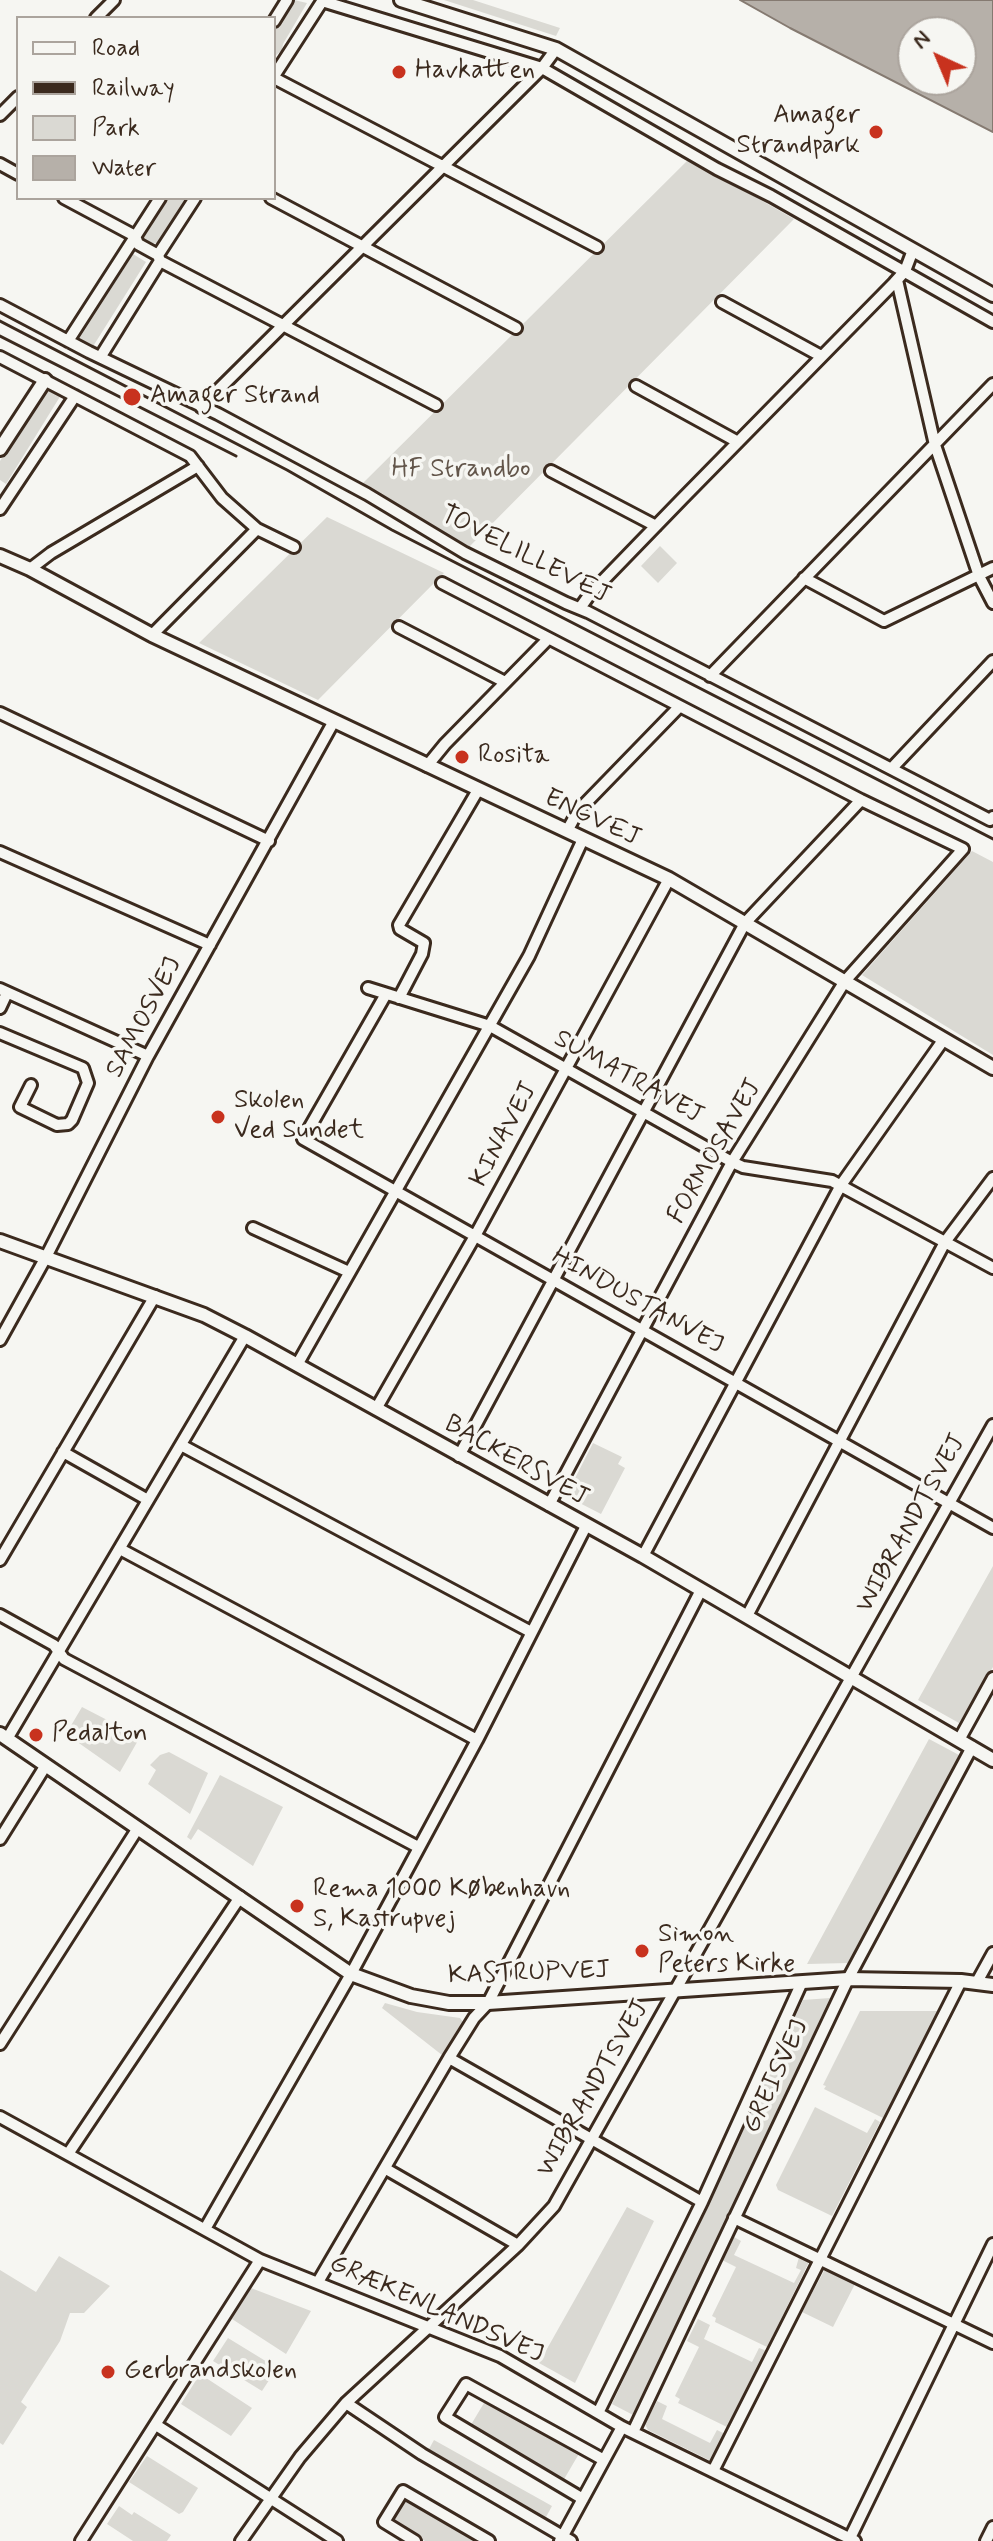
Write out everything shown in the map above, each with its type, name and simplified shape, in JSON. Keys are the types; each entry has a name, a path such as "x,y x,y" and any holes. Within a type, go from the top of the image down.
{"street":[{"path":"98,16 114,0"},
{"path":"276,18 287,0"},
{"path":"401,0 556,49 993,295"},
{"path":"276,74 322,1 542,68 993,322"},
{"path":"201,407 444,167 542,68 556,49"},
{"path":"276,78 597,247"},
{"path":"0,115 16,99"},
{"path":"68,200 135,236 138,244 159,258 436,405"},
{"path":"68,341 159,200"},
{"path":"101,356 194,200"},
{"path":"275,200 516,328"},
{"path":"580,608 590,594 897,280 905,271 913,250"},
{"path":"897,280 935,445 979,576 993,603"},
{"path":"722,302 821,356"},
{"name":"TOVELILLEVEJ","path":"0,305 367,494 465,553 580,608 992,819"},
{"path":"0,357 190,456 222,498 257,529 294,547"},
{"path":"0,449 45,380"},
{"path":"710,676 993,384"},
{"path":"636,386 738,442"},
{"path":"0,509 75,396"},
{"path":"30,569 51,553 198,466"},
{"path":"551,471 656,526"},
{"path":"152,635 257,529"},
{"name":"ENGVEJ","path":"0,547 30,569"},
{"name":"ENGVEJ","path":"0,556 152,635 669,879 993,1068"},
{"path":"804,578 884,621 993,568"},
{"path":"442,583 861,800 745,923 459,1456"},
{"path":"399,627 505,682"},
{"path":"427,766 548,639"},
{"path":"892,768 993,661"},
{"path":"567,831 578,811 679,707"},
{"path":"0,713 269,841"},
{"name":"SAMOSVEJ","path":"0,1340 46,1257 148,1056 334,721"},
{"path":"399,998 422,954 424,943 400,929 399,925 478,790"},
{"name":"FORMOSAVEJ","path":"549,1505 732,1162 845,981 963,849 861,800"},
{"path":"297,1365 529,956 583,839"},
{"path":"0,852 210,945"},
{"name":"KINAVEJ","path":"376,1409 475,1236 669,879"},
{"name":"SUMATRAVEJ","path":"368,988 490,1026 732,1162 743,1167 832,1181 993,1268"},
{"path":"0,1008 4,991 148,1056"},
{"name":"HINDUSTANVEJ","path":"386,994 303,1139 993,1528"},
{"path":"0,1033 83,1068 88,1083 72,1120 68,1124 57,1125 20,1107 31,1085"},
{"path":"643,1556 841,1185 944,1039"},
{"path":"747,1616 945,1242 993,1178"},
{"path":"253,1228 349,1272"},
{"name":"BACKERSVEJ","path":"0,1241 155,1296 204,1315 245,1336 643,1556 993,1760"},
{"path":"0,1560 155,1296"},
{"path":"4,1736 59,1652 245,1336"},
{"name":"WIBRANDTSVEJ","path":"241,2541 300,2457 346,2403 518,2245 554,2206 993,1425"},
{"path":"181,1445 531,1632"},
{"path":"63,1452 148,1500"},
{"path":"205,2229 351,1974 477,1740 586,1526"},
{"path":"120,1549 477,1740"},
{"path":"318,2282 449,2058 474,2018 488,2003 701,1590"},
{"path":"0,1615 54,1645 64,1659 418,1847"},
{"path":"959,1740 993,1678"},
{"name":"KASTRUPVEJ","path":"4,1736 351,1974 411,1996 449,2003 488,2003 848,1979 961,1981 993,1985"},
{"name":"GREISVEJ","path":"633,2432 848,1979 972,1747"},
{"path":"0,1839 46,1765"},
{"path":"0,2044 138,1828"},
{"path":"68,2154 240,1897"},
{"path":"977,1982 993,1953"},
{"path":"713,2471 961,1981"},
{"name":"GREISVEJ","path":"598,2413 702,2202 802,1982"},
{"path":"449,2058 702,2202"},
{"name":"GRÆKENLANDSVEJ","path":"0,2117 260,2260 429,2325 500,2356 622,2427 846,2539"},
{"path":"0,2130 14,2125"},
{"path":"386,2169 518,2245"},
{"path":"734,2218 993,2343"},
{"path":"846,2539 993,2244"},
{"path":"81,2541 260,2260"},
{"path":"583,2499 445,2417 466,2384 604,2460"},
{"path":"346,2403 422,2454 565,2540 622,2427"},
{"path":"156,2425 337,2541"},
{"path":"415,2541 384,2522 403,2491 489,2541"},
{"path":"986,2541 993,2527"}],"green space":[{"path":"294,0 307,3 282,50 276,55 276,28"},
{"path":"444,0 473,0 560,28 556,36"},
{"name":"HF Strandbo","path":"689,159 794,219 469,547 363,483"},
{"path":"168,200 185,200 158,243 145,244 145,235"},
{"path":"133,254 146,262 92,348 79,339"},
{"path":"46,388 61,395 6,484 0,480 0,461"},
{"name":"HF Strandbo","path":"327,517 444,573 318,700 199,643"},
{"path":"660,546 677,563 658,583 641,566"},
{"path":"972,851 993,862 993,1055 862,975"},
{"path":"593,1443 622,1457 618,1464 625,1468 601,1514 566,1496"},
{"path":"993,1566 993,1667 959,1723 918,1700"},
{"path":"82,1707 140,1737 120,1772 66,1734"},
{"path":"929,1739 959,1755 848,1963 807,1964"},
{"path":"169,1752 208,1773 190,1814 148,1784 156,1770 150,1765 160,1755"},
{"path":"220,1775 283,1807 253,1866 198,1829 191,1840 187,1837"},
{"path":"830,1998 635,2416 612,2404 803,2000"},
{"path":"385,2003 417,2012 460,2018 463,2022 442,2055 382,2008"},
{"path":"860,2011 939,2011 883,2118 824,2089 826,2086 823,2085"},
{"path":"815,2107 867,2133 875,2119 880,2122 832,2216 778,2190 776,2185"},
{"path":"627,2207 654,2221 575,2383 539,2363"},
{"path":"734,2237 741,2241 734,2255 794,2283 801,2270 796,2268 799,2257 809,2262 767,2347 715,2322 716,2318 712,2316 736,2267 722,2260"},
{"path":"59,2256 110,2286 84,2313 70,2313 60,2341 21,2402 27,2407 3,2445 0,2443 0,2270 36,2292"},
{"path":"828,2269 856,2282 833,2327 802,2312"},
{"path":"251,2288 311,2311 286,2354 232,2319"},
{"path":"698,2319 710,2325 704,2339 752,2362 759,2348 767,2351 729,2428 678,2403 680,2399 675,2396 699,2347 687,2341"},
{"path":"228,2338 277,2368 262,2391 213,2361"},
{"path":"200,2374 252,2408 231,2436 181,2404"},
{"path":"487,2398 580,2452 563,2481 469,2428"},
{"path":"657,2401 667,2406 662,2419 710,2443 717,2430 725,2434 713,2458 709,2460 648,2430 645,2424"},
{"path":"434,2440 552,2506 546,2517 429,2449"},
{"path":"147,2456 198,2488 183,2512 179,2514 129,2482"},
{"path":"405,2497 485,2541 425,2541 392,2518"},
{"path":"119,2506 171,2535 167,2541 133,2541 107,2524"}],"water":[{"path":"740,0 993,0 993,132 923,96 977,96 977,16 897,16 897,83"}],"railway":[{"path":"0,321 287,470 392,530 993,839"},
{"path":"0,336 236,456"}],"place":[{"name":"Havkatten","path":"399,72"},
{"name":"Amager Strandpark","path":"876,132"},
{"name":"Amager Strand","path":"132,397"},
{"name":"Rosita","path":"462,757"},
{"name":"Skolen Ved Sundet","path":"218,1117"},
{"name":"Pedalton","path":"36,1735"},
{"name":"Rema 1000 København S, Kastrupvej","path":"297,1906"},
{"name":"Simon Peters Kirke","path":"642,1951"},
{"name":"Gerbrandskolen","path":"108,2372"}]}
